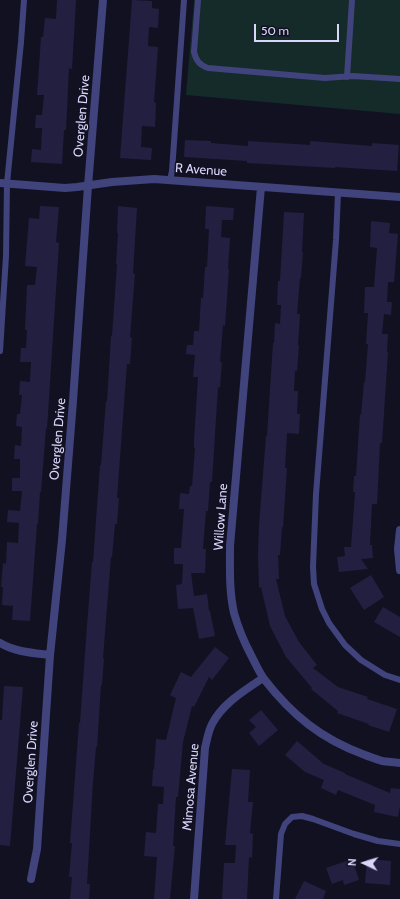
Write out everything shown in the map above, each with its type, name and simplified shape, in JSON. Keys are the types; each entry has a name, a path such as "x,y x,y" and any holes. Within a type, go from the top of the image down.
{"street":[{"name":"Overglen Drive","path":"31,879 37,849 50,655 62,540 73,408 88,186 103,0"},
{"name":"R Avenue","path":"4,183 66,188 131,180 154,179 400,197"},
{"name":"Willow Lane","path":"261,187 230,546 230,577 234,613 247,647 263,678 279,698 301,720 329,739 353,750 382,761 400,763"},
{"path":"400,530 398,549 400,570"},
{"path":"0,643 27,653 50,655"},
{"name":"Mimosa Avenue","path":"194,899 205,748 208,736 219,713 229,702 263,678"}],"lane":[{"path":"0,351 6,256 4,183 21,42 24,0"},
{"path":"170,180 172,171 184,0"},
{"path":"198,0 194,52 199,63 208,68 325,78 360,76 400,79"},
{"path":"347,77 352,0"},
{"path":"338,193 336,240 316,501 312,567 314,584 322,609 329,623 345,645 361,660 385,675 400,680"},
{"path":"276,899 281,834 285,824 292,817 302,816 378,841 400,844"}],"green space":[{"path":"194,0 400,0 400,114 186,95"}],"building":[{"path":"57,0 76,0 72,69 69,68 66,130 64,130 62,164 31,162 32,149 41,150 42,128 35,128 36,115 42,115 44,95 37,95 41,37 43,37 45,18 56,19"},
{"path":"132,0 152,1 152,8 159,9 158,28 149,27 148,46 158,47 154,102 156,103 155,127 142,126 141,147 152,148 151,160 120,158"},
{"path":"185,140 211,141 211,143 248,146 248,141 310,145 310,141 372,146 372,143 399,145 397,171 247,163 247,161 184,157"},
{"path":"40,206 59,207 56,242 59,243 47,429 46,428 37,524 30,621 12,620 13,606 2,605 3,587 1,587 3,563 6,564 7,542 18,543 19,523 7,522 8,510 20,511 22,491 12,491 12,478 20,478 20,459 14,459 15,445 21,446 22,427 16,426 17,414 20,414 22,395 19,395 20,381 30,382 31,362 20,362 21,348 26,348 27,330 25,330 27,285 35,285 37,267 25,266 29,218 39,219"},
{"path":"118,206 137,208 133,273 135,274 130,337 132,338 130,364 127,364 117,498 119,498 117,524 115,524 111,557 102,685 93,782 87,884 90,884 89,899 70,899 72,877 69,877 72,843 70,843 100,465 112,336 117,264"},
{"path":"206,206 234,208 233,220 222,220 221,237 230,238 229,269 225,326 223,325 220,362 222,362 220,388 218,387 212,482 210,482 208,511 206,511 203,549 206,549 205,573 191,573 194,596 207,594 209,611 215,636 199,639 193,608 178,609 176,585 182,584 183,564 174,564 174,548 181,548 184,509 179,509 180,493 189,494 190,486 192,486 198,377 193,377 195,355 186,354 187,345 193,345 194,331 199,331 201,298 203,298 205,267 207,267 209,229 205,229"},
{"path":"284,212 304,213 303,252 297,314 300,314 299,345 294,391 298,391 297,414 300,414 299,434 287,433 285,468 287,468 283,527 280,555 278,555 279,579 276,579 285,616 299,642 317,665 313,668 338,687 397,709 389,732 337,713 338,711 311,689 312,688 286,657 270,626 261,587 259,588 259,525 275,323 280,324 281,305 277,305"},
{"path":"371,221 390,223 389,233 398,234 394,282 388,282 387,302 392,302 391,315 384,314 382,334 388,334 388,352 382,443 380,443 377,504 372,504 370,545 372,545 373,558 361,559 368,569 339,572 337,557 345,556 344,547 351,547 355,492 353,492 354,476 356,476 360,414 361,415 368,344 366,344 368,313 364,313 365,287 374,287 377,248 370,247"},
{"path":"371,575 384,597 364,610 350,588"},
{"path":"383,607 400,617 400,637 374,622"},
{"path":"215,647 229,658 212,680 209,677 194,707 192,706 183,742 178,797 176,797 173,846 175,846 170,899 154,899 157,857 144,856 146,832 156,833 158,804 163,804 164,787 152,786 156,739 166,740 176,698 170,695 181,672 191,677"},
{"path":"4,686 23,687 10,846 0,845 0,720 2,720"},
{"path":"261,710 278,730 259,746 249,733 256,727 249,720"},
{"path":"297,741 324,764 345,774 390,793 391,788 400,789 400,806 398,817 374,812 375,805 338,790 336,795 321,788 324,780 305,772 285,755"},
{"path":"232,769 250,770 248,802 253,802 250,833 253,834 252,858 249,857 247,899 222,899 224,863 235,863 236,845 225,845"},
{"path":"352,859 359,880 344,885 343,880 332,884 326,868"},
{"path":"367,859 391,861 390,885 365,883"},
{"path":"304,881 326,891 323,899 295,899"}]}
